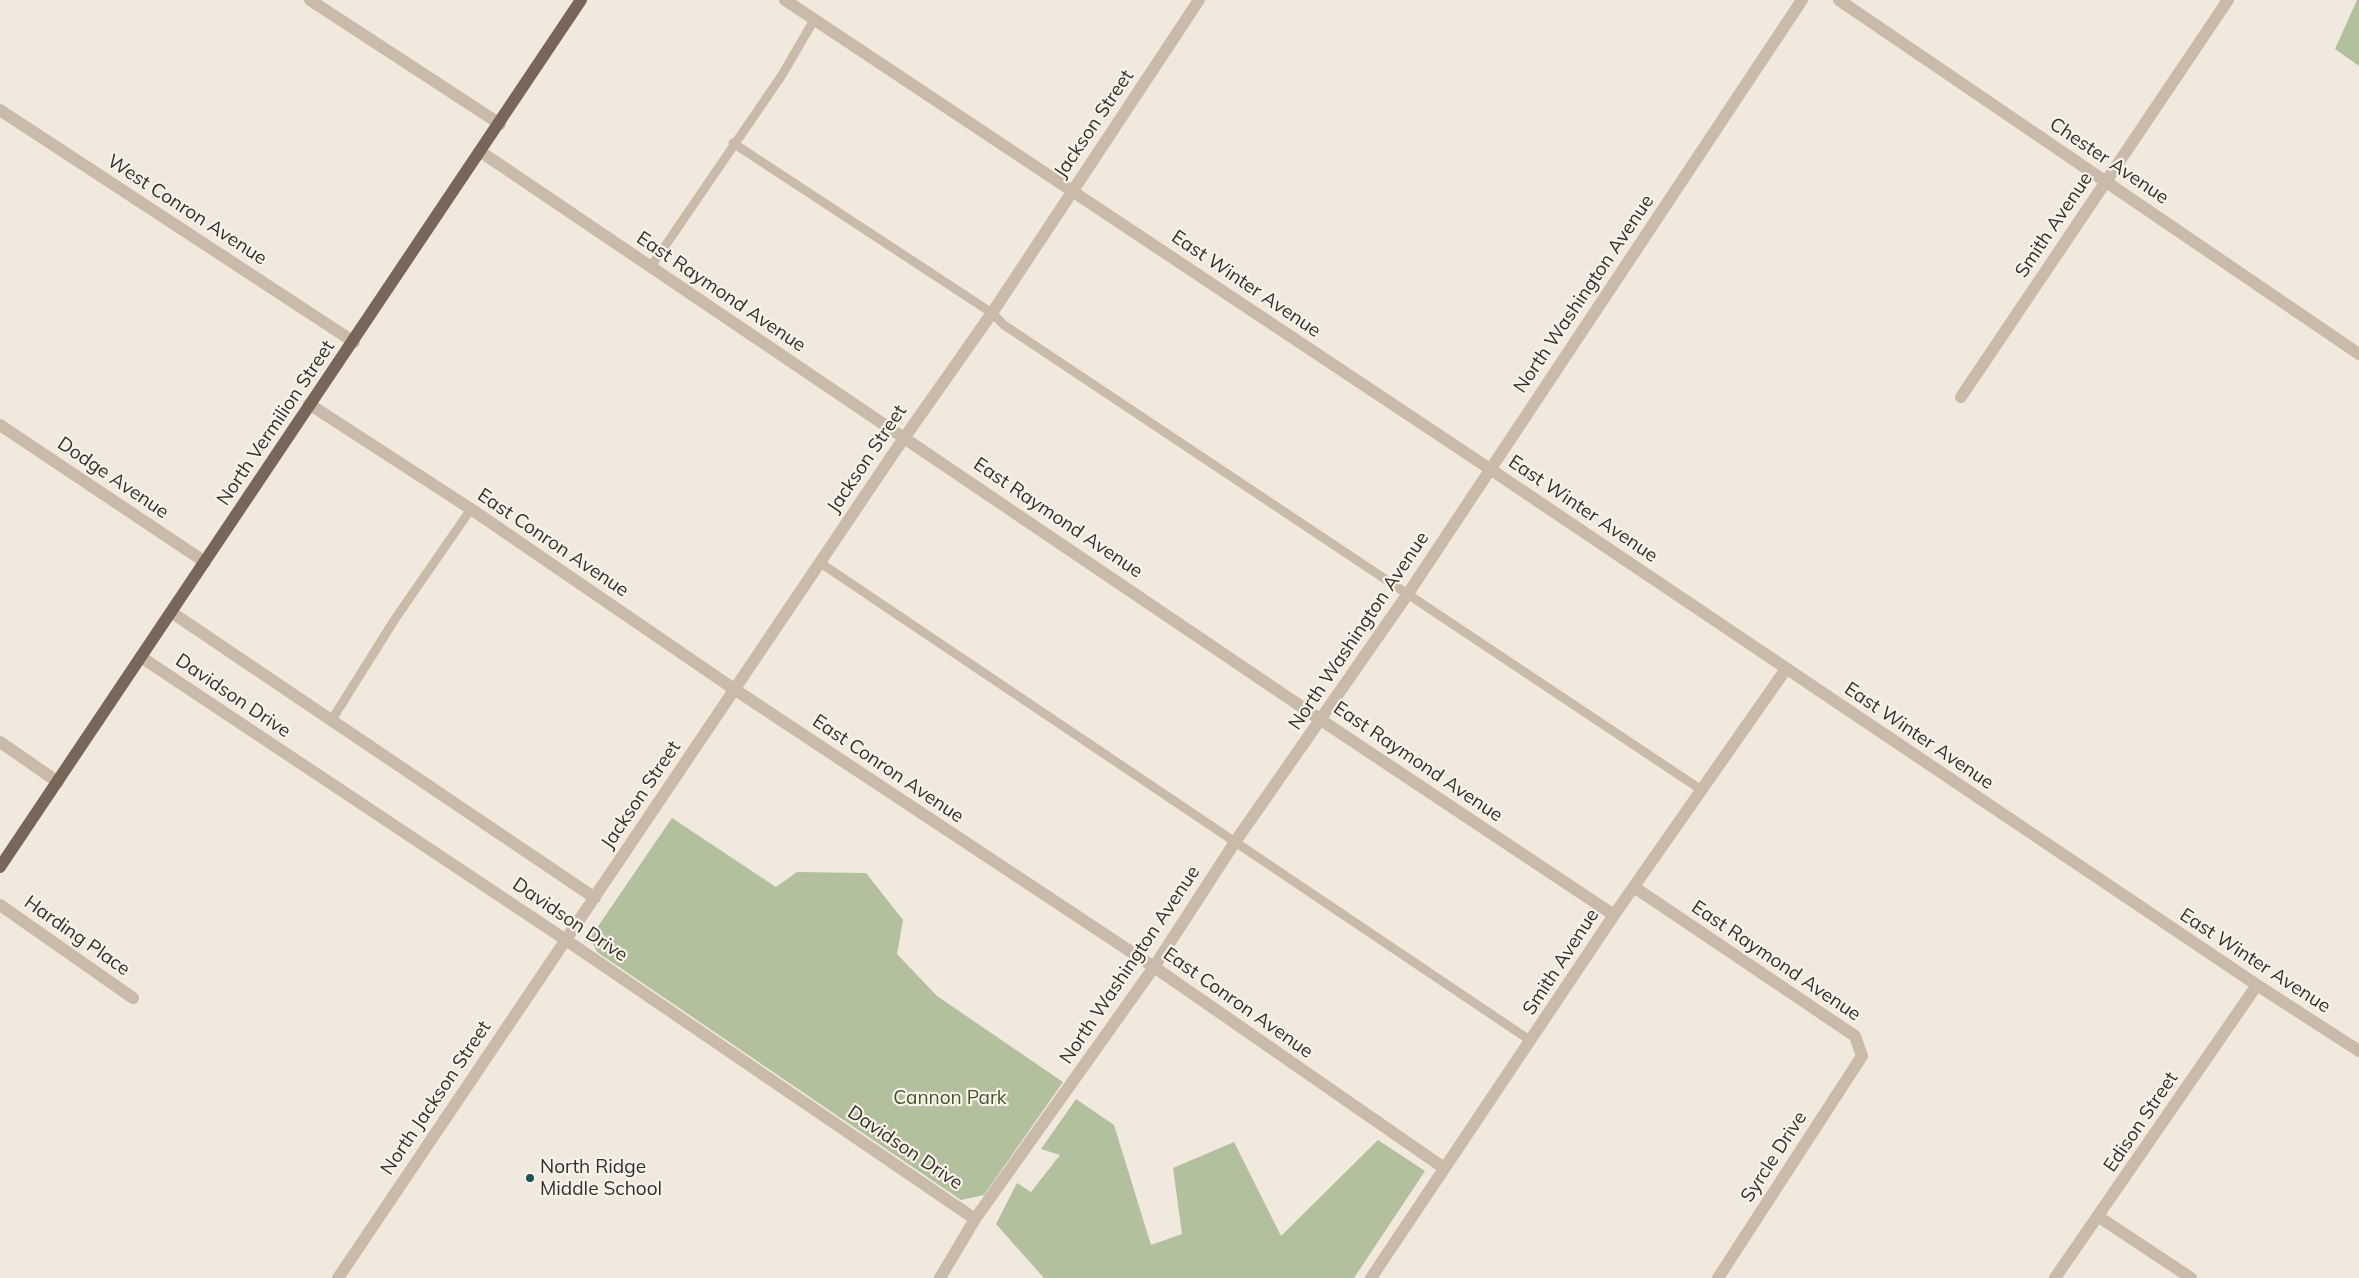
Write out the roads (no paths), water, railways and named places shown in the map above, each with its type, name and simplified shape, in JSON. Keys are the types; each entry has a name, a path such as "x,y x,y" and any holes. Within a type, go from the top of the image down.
{"main road":[{"name":"North Vermilion Street","path":"0,867 309,404 354,342 581,0"}],"street":[{"path":"310,0 500,124"},
{"name":"East Winter Avenue","path":"785,0 1490,469 2359,1052"},
{"name":"Jackson Street","path":"566,940 819,562 992,312 1199,0"},
{"name":"North Washington Avenue","path":"940,1278 975,1219 1154,967 1235,842 1407,595 1802,0"},
{"name":"Chester Avenue","path":"1838,0 2359,354"},
{"name":"Smith Avenue","path":"1961,397 2228,0"},
{"name":"West Conron Avenue","path":"0,110 354,342"},
{"name":"East Raymond Avenue","path":"481,152 1321,720 1614,915"},
{"name":"East Conron Avenue","path":"309,404 471,509 734,689 1154,967 1444,1168"},
{"name":"Dodge Avenue","path":"0,425 205,562"},
{"name":"Davidson Drive","path":"171,612 595,898"},
{"name":"Davidson Drive","path":"141,657 566,940 975,1219"},
{"name":"Smith Avenue","path":"1371,1278 1614,915 1700,789 1786,669"},
{"path":"0,742 58,782"},
{"name":"East Raymond Avenue","path":"1634,887 1855,1036 1862,1056"},
{"name":"Harding Place","path":"0,905 133,998"},
{"name":"North Jackson Street","path":"342,1276 566,940"},
{"name":"Edison Street","path":"2055,1278 2099,1217 2257,985"},
{"name":"Syrcle Drive","path":"1718,1278 1862,1056"},
{"path":"2099,1217 2191,1278"}],"lane":[{"path":"650,268 733,142 782,75 814,20"},
{"path":"733,142 992,312 1004,325 1700,789"},
{"path":"331,721 395,619 471,509"},
{"path":"819,562 1531,1041"}],"place":[{"name":"North Ridge Middle School","path":"530,1178"}],"park label":[{"name":"Cannon Park","path":"950,1098"}]}
